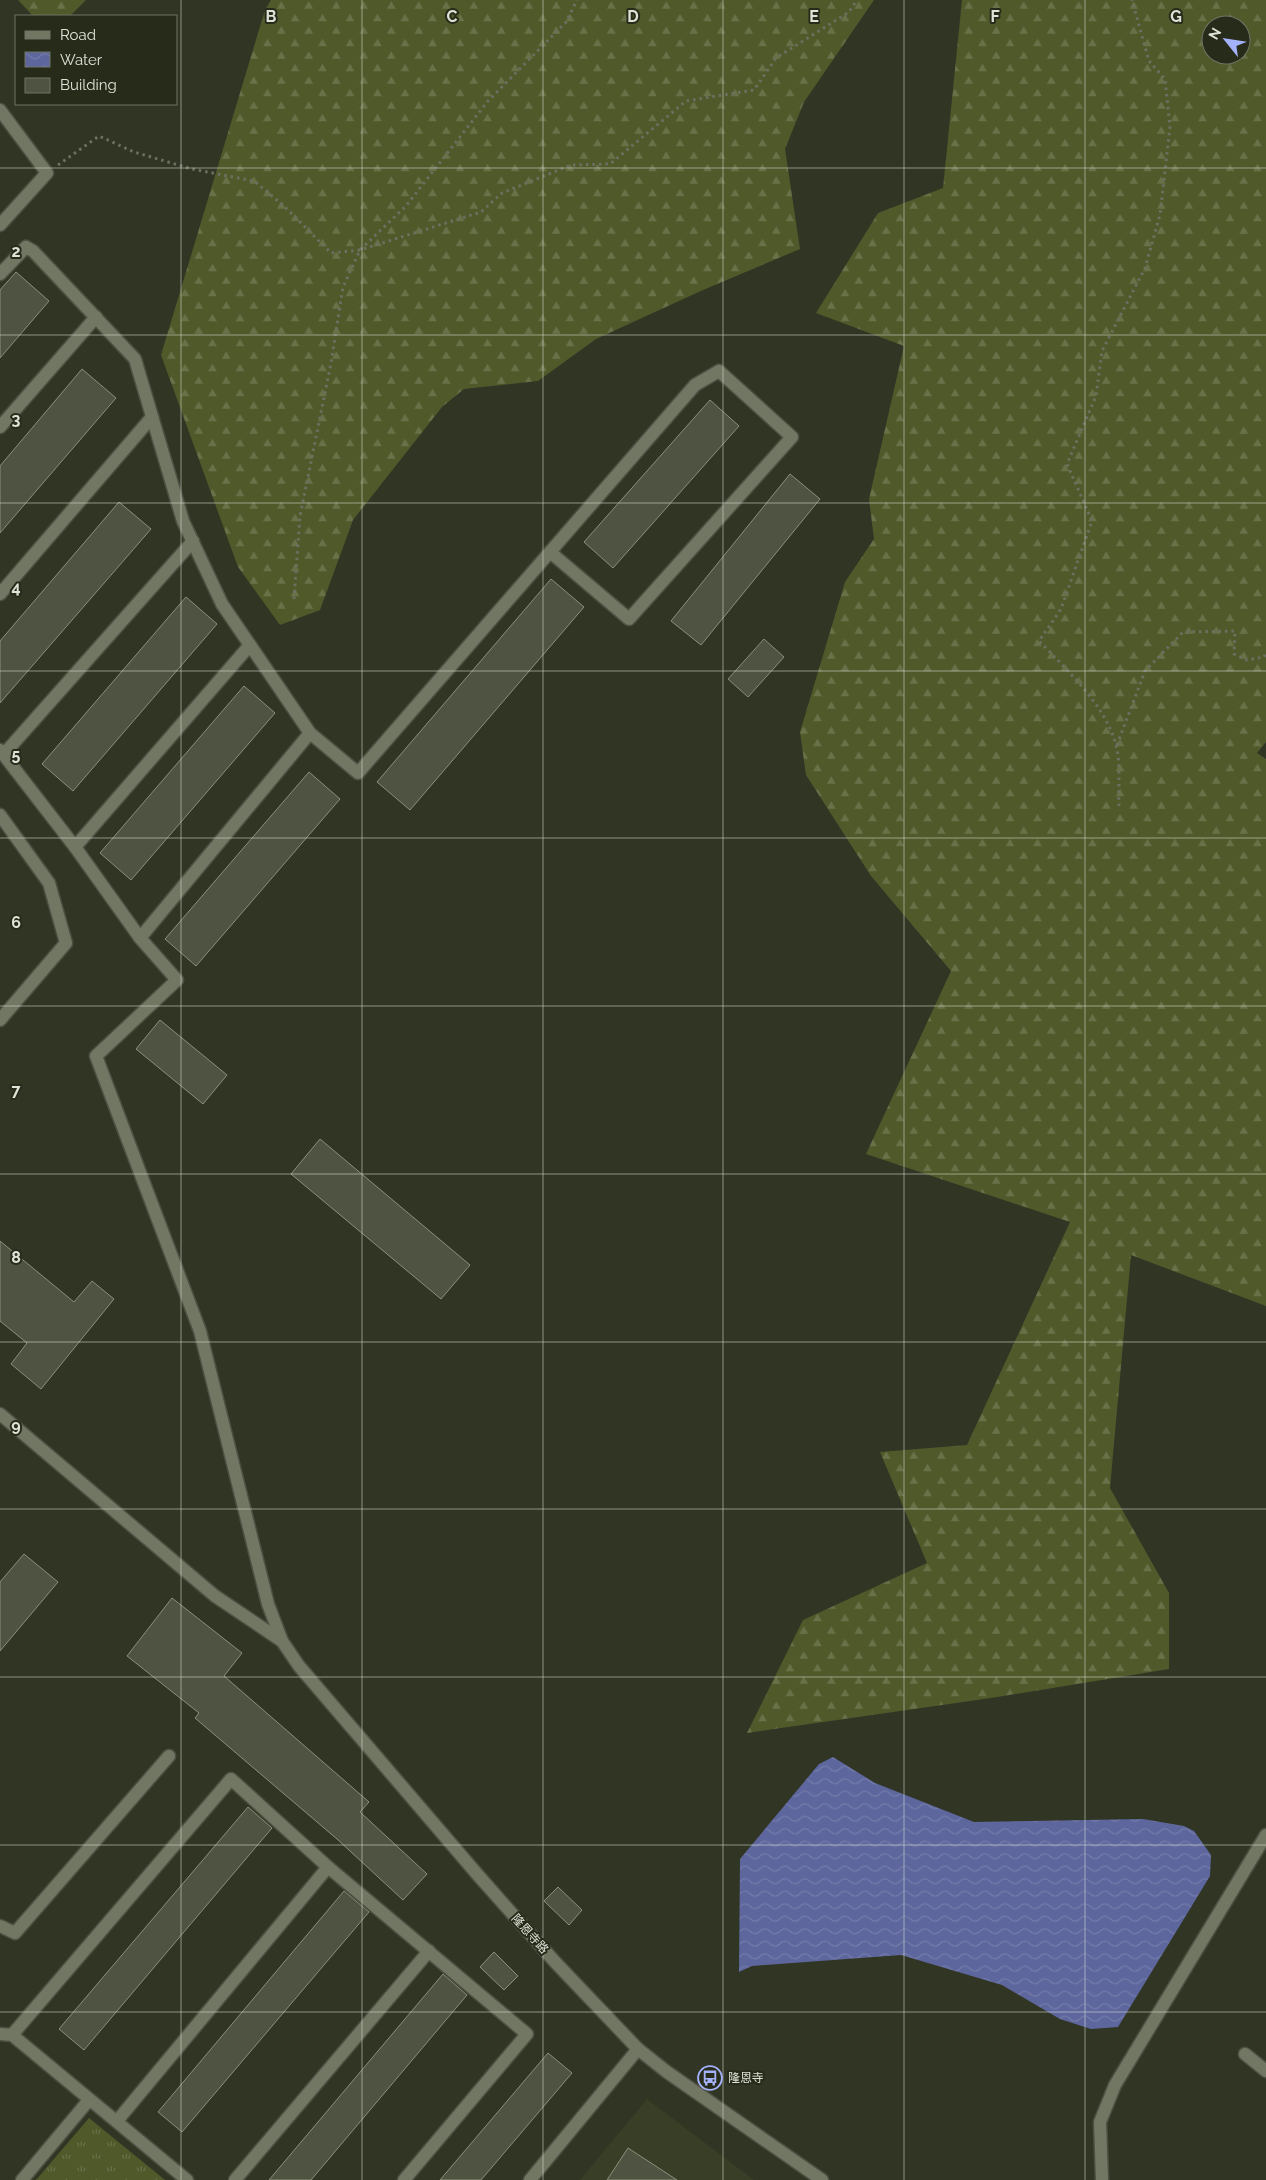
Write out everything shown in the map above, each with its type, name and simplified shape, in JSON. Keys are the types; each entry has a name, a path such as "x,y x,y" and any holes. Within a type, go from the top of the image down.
{"street":[{"path":"0,110 47,173 0,225"},
{"path":"0,274 26,247 33,250 135,359 183,521 222,604 310,733 358,773 695,385 718,371 792,437 629,619 550,552"},
{"path":"0,427 96,317"},
{"path":"0,594 152,417"},
{"path":"193,541 2,752 140,938 177,980 96,1056 200,1331 268,1604 282,1641"},
{"path":"74,847 250,645"},
{"path":"140,938 310,733"},
{"path":"0,815 49,883 66,943 0,1020"},
{"path":"0,1414 215,1596 282,1641"},
{"name":"隆恩寺路","path":"282,1641 315,1684 477,1874 556,1963 638,2049 674,2078 822,2180"},
{"path":"0,1926 15,1932 169,1756"},
{"path":"187,2180 117,2121 6,2035 231,1779 328,1866 527,2034 404,2180"},
{"path":"1102,2180 1100,2122 1115,2085 1266,1835"},
{"path":"117,2121 328,1866"},
{"path":"235,2180 429,1951"},
{"path":"530,2180 638,2049"},
{"path":"1245,2054 1266,2071"},
{"path":"22,2180 89,2100"}],"path":[{"path":"294,599 300,516 331,363 343,287 360,250 406,206 488,100 566,22 577,0"},
{"path":"47,173 99,136 142,154 192,169 254,181 284,206 330,253 360,250 481,212 502,193 571,165 610,164 686,100 754,90 776,58 849,12 857,0"},
{"path":"1119,806 1116,745 1108,724 1080,684 1039,641 1060,609 1092,521 1067,464 1096,396 1102,351 1145,268 1160,215 1170,127 1166,79 1149,61 1132,0"},
{"path":"1116,745 1146,671 1182,632 1235,631 1234,654 1247,660 1264,657 1266,653"}],"shaded area":[{"path":"647,2099 754,2180 580,2180"}],"green space":[{"path":"18,0 86,0 71,15 32,15"},
{"path":"271,0 874,0 804,102 785,149 800,249 703,290 596,339 538,381 464,389 442,407 353,520 320,610 280,625 238,567 161,355 265,10"},
{"path":"962,0 1266,0 1266,742 1257,753 1266,759 1266,1306 1131,1255 1110,1488 1169,1593 1169,1669 991,1698 747,1733 803,1620 927,1563 880,1452 967,1445 1070,1222 866,1154 951,971 871,876 806,775 800,732 845,582 874,539 869,499 904,346 816,313 878,213 943,188"},
{"path":"89,2118 165,2180 36,2180"}],"water":[{"path":"833,1757 875,1783 974,1822 1143,1819 1184,1826 1194,1831 1211,1855 1210,1876 1118,2027 1091,2029 1060,2019 1002,1985 901,1955 752,1966 739,1972 740,1859 819,1764"}],"building":[{"path":"16,272 49,301 0,358 0,290"},
{"path":"82,369 116,398 0,533 0,466"},
{"path":"710,400 739,426 613,568 584,542"},
{"path":"790,474 820,499 701,645 671,621"},
{"path":"119,502 151,529 0,703 0,641"},
{"path":"551,579 584,607 410,810 377,782"},
{"path":"186,597 217,624 73,791 42,764"},
{"path":"764,639 784,657 748,697 728,679"},
{"path":"244,686 275,713 131,880 100,853"},
{"path":"309,772 340,799 196,966 165,939"},
{"path":"160,1020 227,1075 203,1104 136,1049"},
{"path":"320,1139 470,1265 441,1299 291,1174"},
{"path":"0,1241 74,1302 92,1281 114,1299 41,1389 11,1364 27,1343 0,1321"},
{"path":"24,1554 58,1582 0,1651 0,1582"},
{"path":"172,1598 242,1653 224,1676 369,1802 360,1812 427,1874 403,1900 337,1839 195,1718 199,1713 127,1656"},
{"path":"248,1807 272,1828 84,2050 59,2029"},
{"path":"558,1887 582,1910 569,1925 544,1901"},
{"path":"344,1891 369,1912 182,2132 158,2112"},
{"path":"494,1952 518,1976 504,1990 480,1967"},
{"path":"443,1974 467,1995 311,2180 269,2180"},
{"path":"548,2053 572,2073 481,2180 440,2180"},
{"path":"628,2148 677,2180 607,2180"}],"place":[{"name":"隆恩寺","path":"710,2078"}]}
